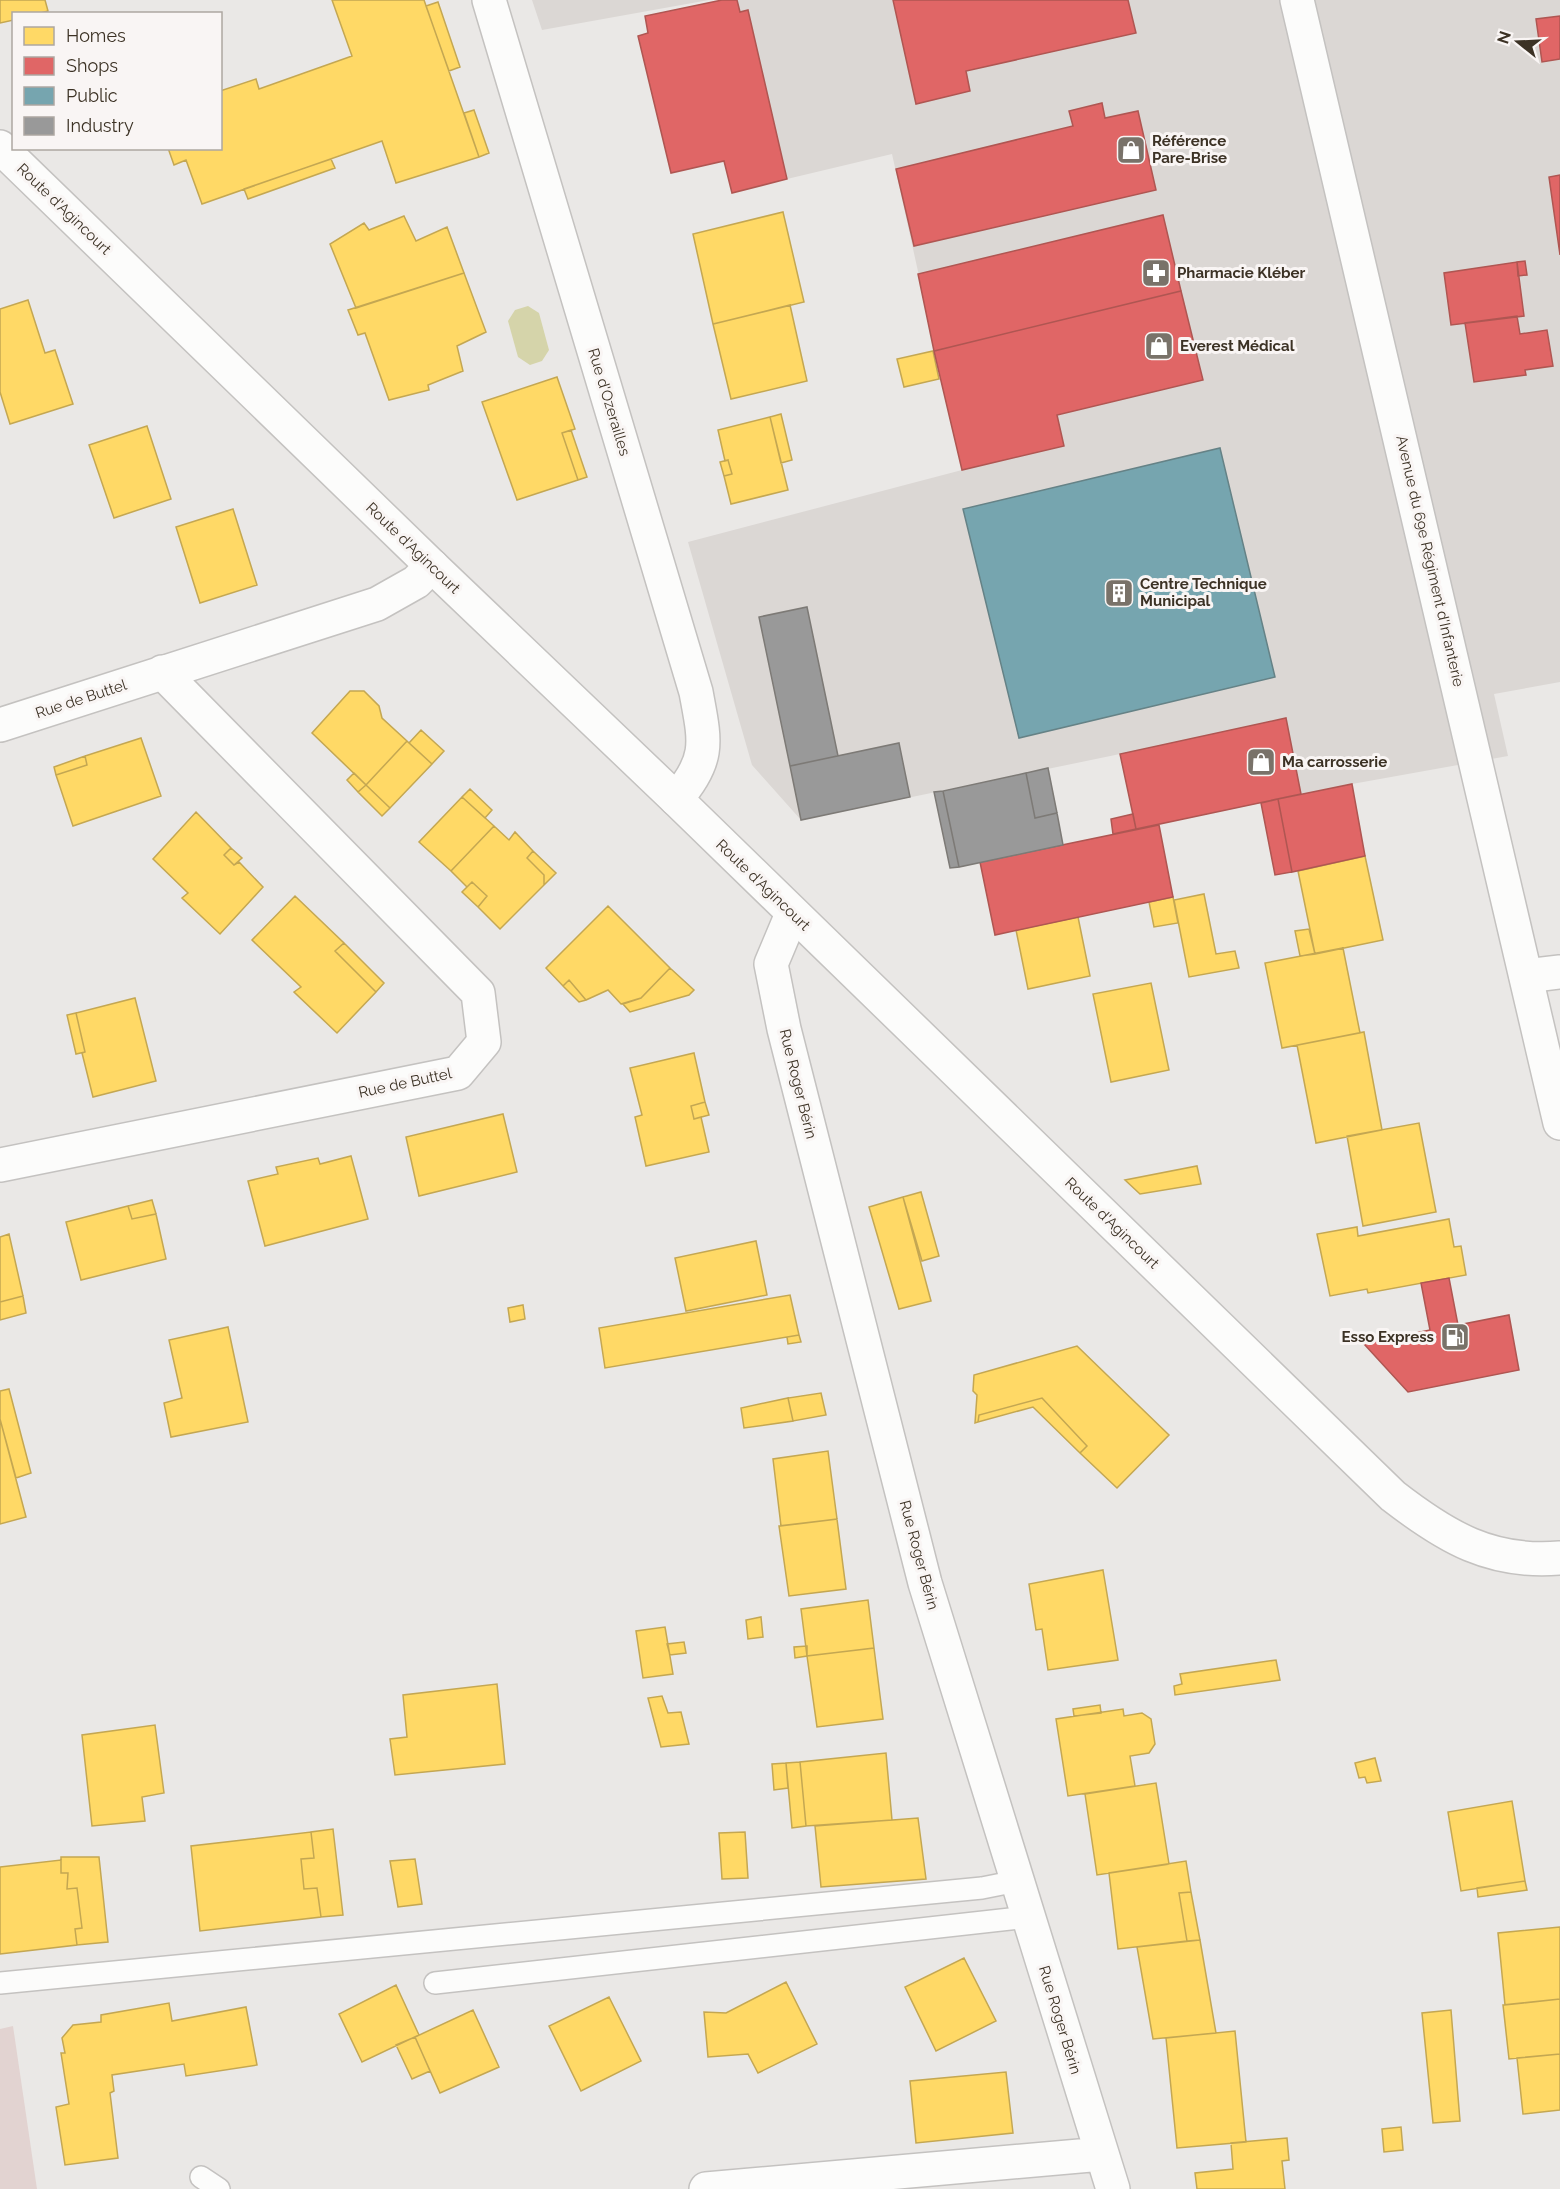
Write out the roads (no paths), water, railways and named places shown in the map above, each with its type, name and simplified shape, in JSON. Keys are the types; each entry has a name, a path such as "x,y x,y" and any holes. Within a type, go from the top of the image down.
{"street":[{"name":"Rue d'Ozerailles","path":"489,0 696,692 703,730 700,765 676,799"},
{"name":"Avenue du 69e Régiment d'Infanterie","path":"1298,0 1560,1123"},
{"name":"Route d'Agincourt","path":"0,147 676,799 1393,1496 1419,1516 1461,1542 1496,1553 1530,1560 1560,1558"},
{"name":"Rue de Buttel","path":"0,725 377,604 416,582 432,566"},
{"name":"Rue de Buttel","path":"0,1165 458,1073 484,1042 478,993 162,672"},
{"name":"Rue Roger Bérin","path":"792,914 771,964 784,1029 925,1583 1113,2189"},
{"path":"1526,976 1560,972"},
{"path":"706,2189 1102,2154"}],"lane":[{"path":"0,1983 970,1889 1017,1881"},
{"path":"435,1983 1028,1917"}],"place":[{"name":"Référence Pare-Brise","path":"1131,150"},
{"name":"Pharmacie Kléber","path":"1156,273"},
{"name":"Everest Médical","path":"1159,346"},
{"name":"Centre Technique Municipal","path":"1119,593"},
{"name":"Ma carrosserie","path":"1261,762"},
{"name":"Esso Express","path":"1455,1337"}]}
